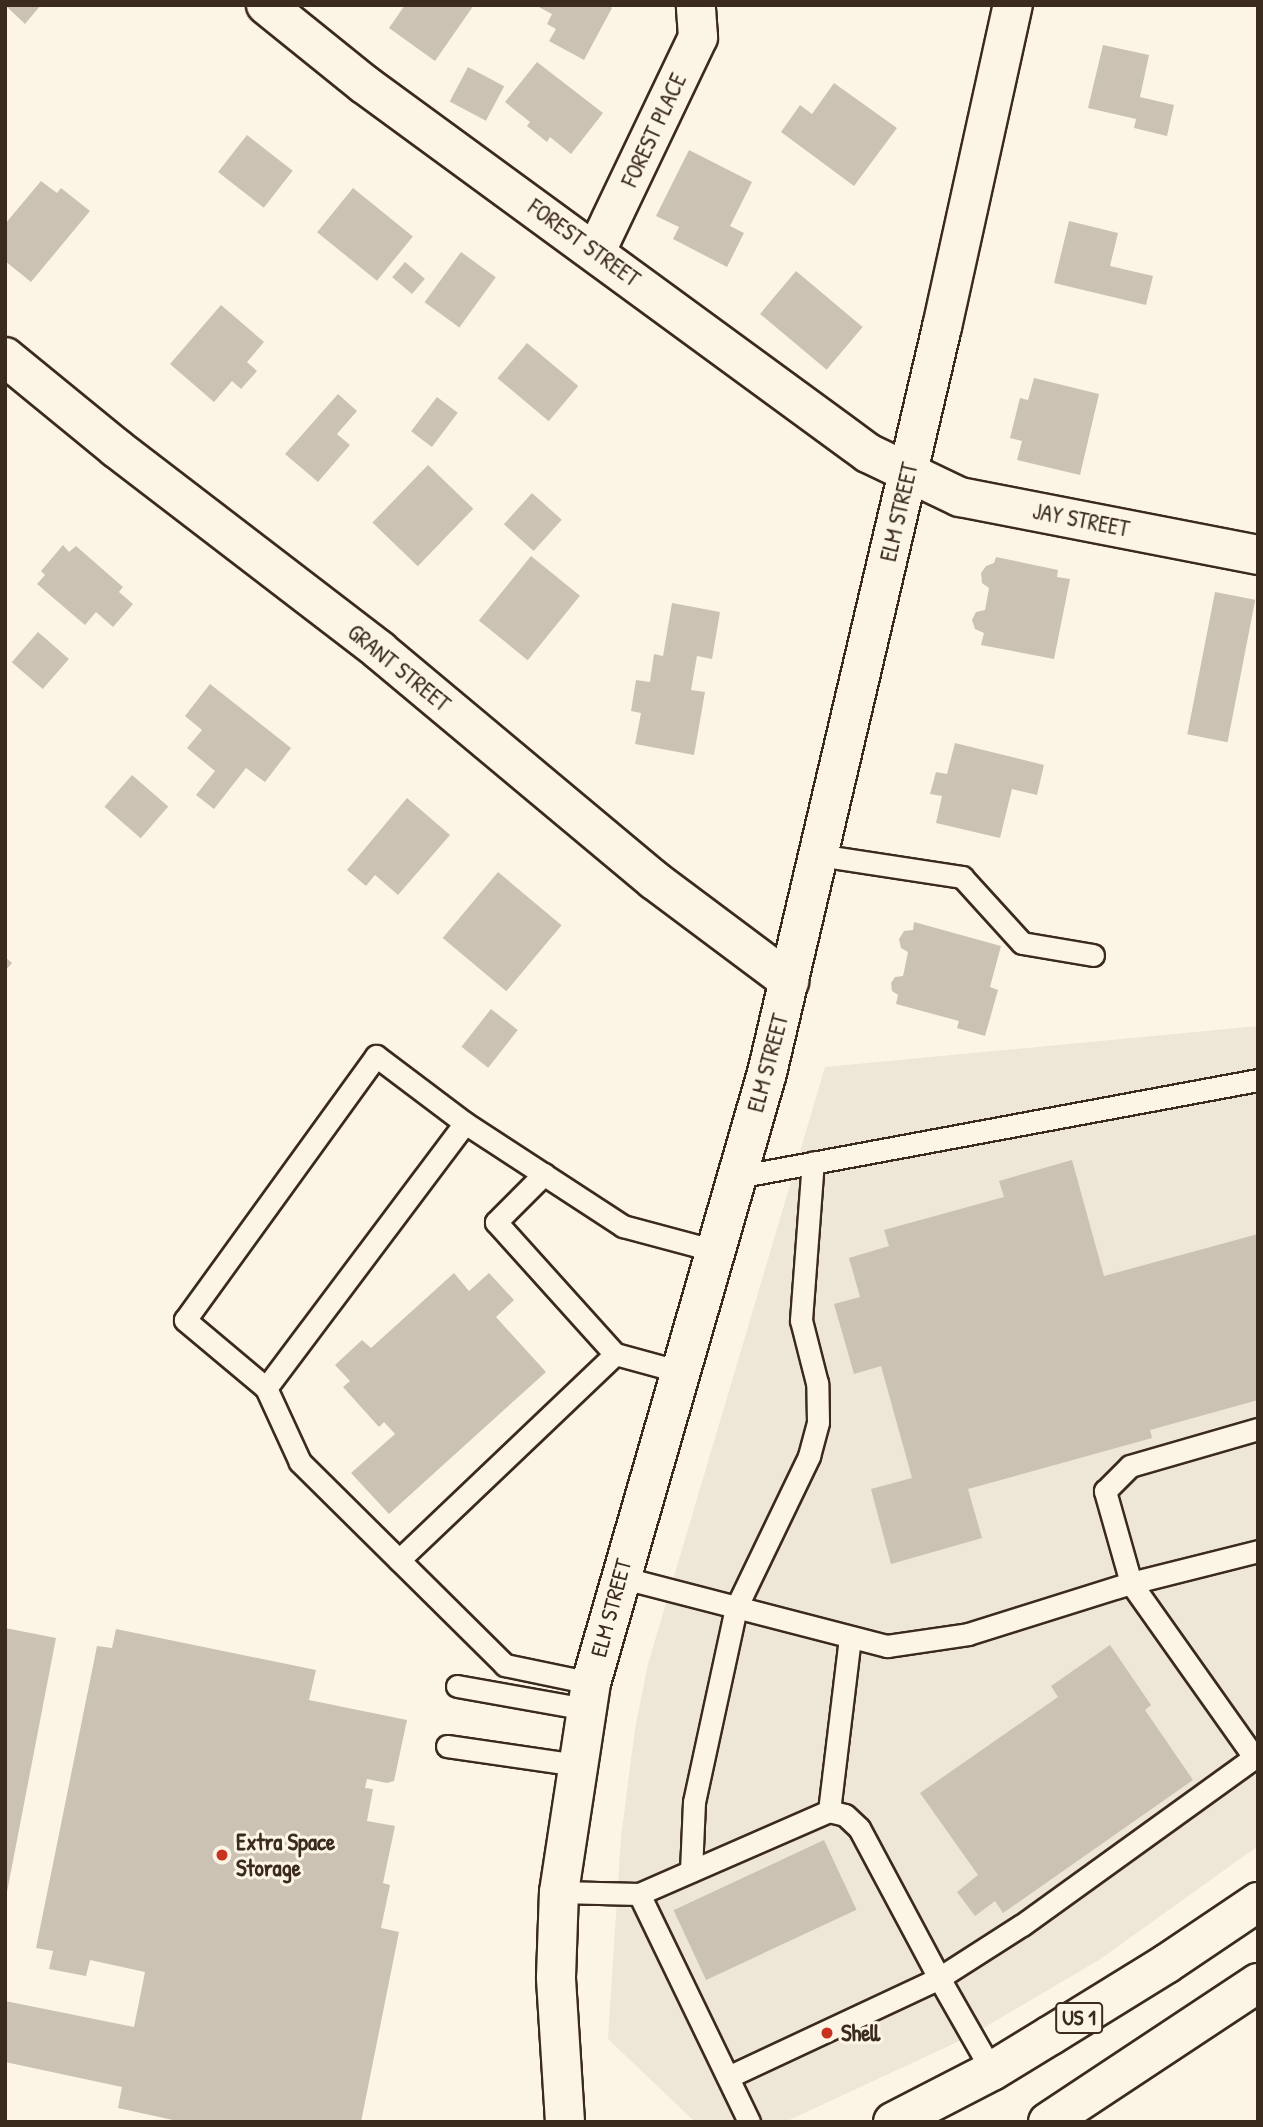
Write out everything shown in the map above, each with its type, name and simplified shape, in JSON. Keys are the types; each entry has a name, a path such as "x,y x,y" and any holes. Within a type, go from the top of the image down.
{"main road":[{"name":"FOREST STREET","path":"266,5 364,84 869,453 908,472"},
{"name":"FOREST PLACE","path":"596,251 698,37 696,5"},
{"name":"ELM STREET","path":"565,2122 556,1977 559,1892 588,1696 737,1177 789,981 908,472 1013,5"},
{"name":"GRANT STREET","path":"5,357 116,448 379,650 654,880 789,981"},
{"name":"JAY STREET","path":"908,472 960,497 1258,555"},
{"name":"US 1","path":"893,2122 992,2071 1166,1964 1258,1902"},
{"path":"1048,2122 1258,1983"}],"lane":[{"path":"818,855 962,877 1022,943 1093,955"},
{"path":"588,1696 505,1665 300,1462 266,1388 185,1321 376,1056 465,1123 623,1226 716,1251"},
{"path":"737,1177 1258,1080"},
{"path":"266,1388 465,1123"},
{"path":"691,1871 694,1802 736,1608 809,1456 818,1422 817,1383 801,1320 813,1162"},
{"path":"544,1174 495,1222 615,1354 681,1372"},
{"path":"398,1560 615,1354"},
{"path":"728,2077 939,1978 1022,1925 1256,1756 1130,1583 1105,1491 1130,1466 1258,1429"},
{"path":"620,1577 887,1646 968,1634 1130,1583 1258,1551"},
{"path":"829,1811 850,1638"},
{"path":"457,1686 588,1696"},
{"path":"447,1746 577,1765"},
{"path":"559,1892 639,1894 829,1811 845,1815 859,1828 992,2071"},
{"path":"639,1894 749,2122"}],"shaded area":[{"path":"1258,1026 1258,1846 1099,1960 968,2037 785,2122 695,2122 608,2039 621,1837 635,1729 648,1664 825,1067"}],"building":[{"path":"5,5 41,5 25,24"},
{"path":"405,5 474,5 435,61 389,28"},
{"path":"535,5 608,5 612,8 584,60 549,41 556,29 547,24 552,14"},
{"path":"1103,45 1149,55 1140,97 1174,105 1167,136 1134,128 1136,119 1088,108"},
{"path":"537,62 603,113 571,154 550,137 547,142 527,126 530,122 505,102"},
{"path":"468,67 504,86 486,121 450,101"},
{"path":"834,83 897,128 854,186 781,132 800,105 812,114"},
{"path":"247,135 293,171 264,208 218,172"},
{"path":"689,150 752,182 730,226 744,233 727,267 673,239 679,227 656,216"},
{"path":"41,181 57,193 61,188 90,211 31,282 5,261 5,224"},
{"path":"353,188 413,236 377,281 317,232"},
{"path":"1069,221 1118,233 1110,266 1153,276 1146,305 1054,283"},
{"path":"461,252 496,277 459,327 425,302"},
{"path":"405,262 425,279 412,294 392,277"},
{"path":"796,271 863,327 827,370 760,314"},
{"path":"221,305 264,342 247,362 257,371 241,389 232,381 214,402 170,364"},
{"path":"527,343 578,386 549,421 497,378"},
{"path":"1034,378 1099,394 1080,475 1017,460 1022,441 1010,438 1020,398 1028,400"},
{"path":"338,394 357,411 337,434 350,445 318,482 285,454"},
{"path":"437,397 458,413 432,447 411,431"},
{"path":"428,465 473,509 418,566 372,523"},
{"path":"532,493 562,520 534,551 504,524"},
{"path":"63,545 69,552 76,546 123,587 119,592 133,604 113,627 96,612 85,625 37,584 45,575 41,571"},
{"path":"531,556 580,596 528,660 479,621"},
{"path":"996,557 1058,570 1057,577 1070,579 1054,659 981,645 984,633 975,629 972,620 976,612 985,610 989,588 982,583 981,573 986,566 994,563"},
{"path":"1215,592 1255,600 1228,742 1187,734"},
{"path":"672,603 720,612 712,659 697,656 691,690 705,692 694,755 635,744 641,713 631,711 636,680 650,682 654,654 663,656"},
{"path":"38,632 69,659 43,689 12,662"},
{"path":"210,684 291,748 265,782 246,768 214,809 196,795 215,771 187,748 202,730 185,716"},
{"path":"955,743 1044,765 1037,795 1012,789 1000,838 936,823 942,796 930,794 936,772 947,774"},
{"path":"132,775 168,806 141,838 104,807"},
{"path":"407,798 450,835 398,895 375,875 366,886 347,870"},
{"path":"498,872 562,925 506,991 443,938"},
{"path":"914,922 1001,946 990,987 998,990 985,1036 957,1028 959,1021 896,1004 898,995 892,991 891,983 895,977 903,976 908,952 901,948 899,939 904,931 913,930"},
{"path":"5,957 12,963 5,971"},
{"path":"491,1009 518,1030 488,1068 461,1047"},
{"path":"1072,1160 1104,1276 1258,1234 1258,1400 1150,1430 1152,1438 968,1489 982,1538 891,1564 871,1489 912,1478 881,1366 854,1374 834,1304 860,1297 849,1258 889,1246 884,1230 1004,1197 999,1181"},
{"path":"454,1273 469,1291 489,1273 514,1300 496,1317 546,1372 389,1514 351,1473 395,1434 384,1422 379,1427 343,1387 350,1381 335,1365 362,1340 371,1348"},
{"path":"5,1628 56,1638 7,1892 5,1891"},
{"name":"Extra Space Storage","path":"116,1629 316,1670 309,1700 407,1720 394,1781 387,1783 367,1779 365,1788 373,1789 367,1821 395,1826 383,1883 390,1885 381,1928 399,1932 361,2122 182,2122 118,2108 122,2087 5,2062 5,2001 134,2027 145,1972 90,1960 86,1976 49,1969 53,1951 36,1948 97,1646 112,1648"},
{"path":"1110,1645 1151,1705 1145,1710 1193,1780 1003,1913 995,1901 975,1916 957,1892 978,1875 920,1793 1058,1697 1051,1686"},
{"path":"824,1840 857,1910 706,1980 674,1910"}],"place":[{"name":"Extra Space Storage","path":"222,1855"},
{"name":"Shell","path":"827,2033"}]}
